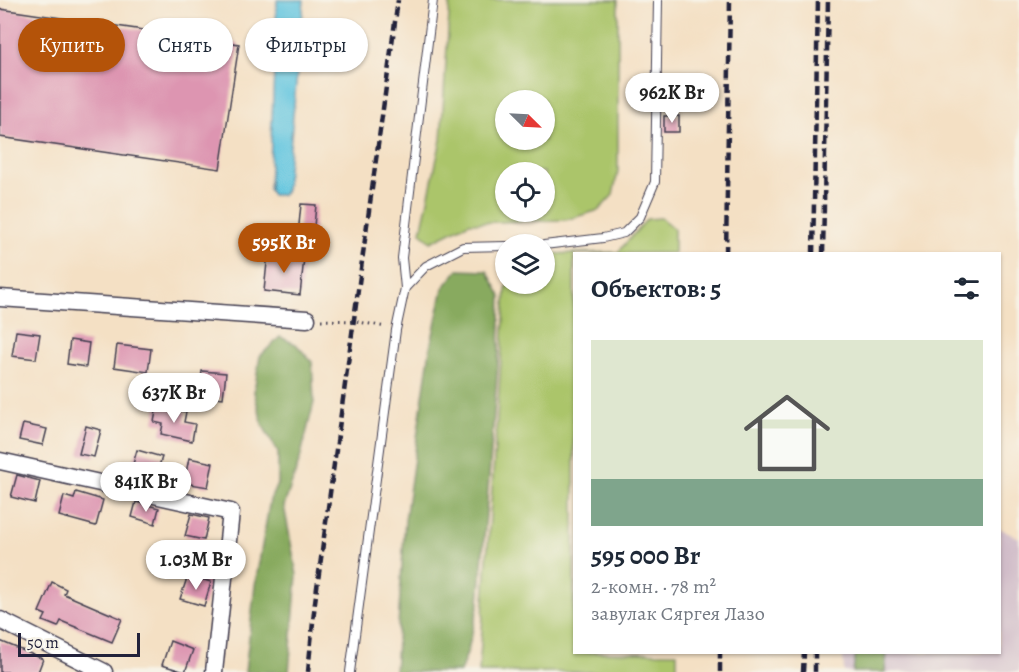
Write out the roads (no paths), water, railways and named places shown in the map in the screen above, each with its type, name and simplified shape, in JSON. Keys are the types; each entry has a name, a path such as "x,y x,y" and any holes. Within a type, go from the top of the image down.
{"street":[{"path":"0,298 307,319"},
{"path":"0,460 231,512 214,672"},
{"path":"0,620 104,672"}],"lane":[{"path":"350,672 396,330 405,288 402,258 432,0"},
{"path":"555,244 624,233 640,217 656,182 658,0"},
{"path":"405,288 426,266 453,251 463,247 495,246"}],"water":[{"path":"277,0 304,0 302,18 276,18"},
{"path":"274,72 297,72 286,190 282,195 272,195 269,190"}],"railway":[{"path":"308,672 315,602 398,0"},
{"path":"726,252 730,0"},
{"path":"813,252 818,0"},
{"path":"823,252 828,0"},
{"path":"720,654 720,672"},
{"path":"803,672 804,654"},
{"path":"815,654 815,672"}]}
